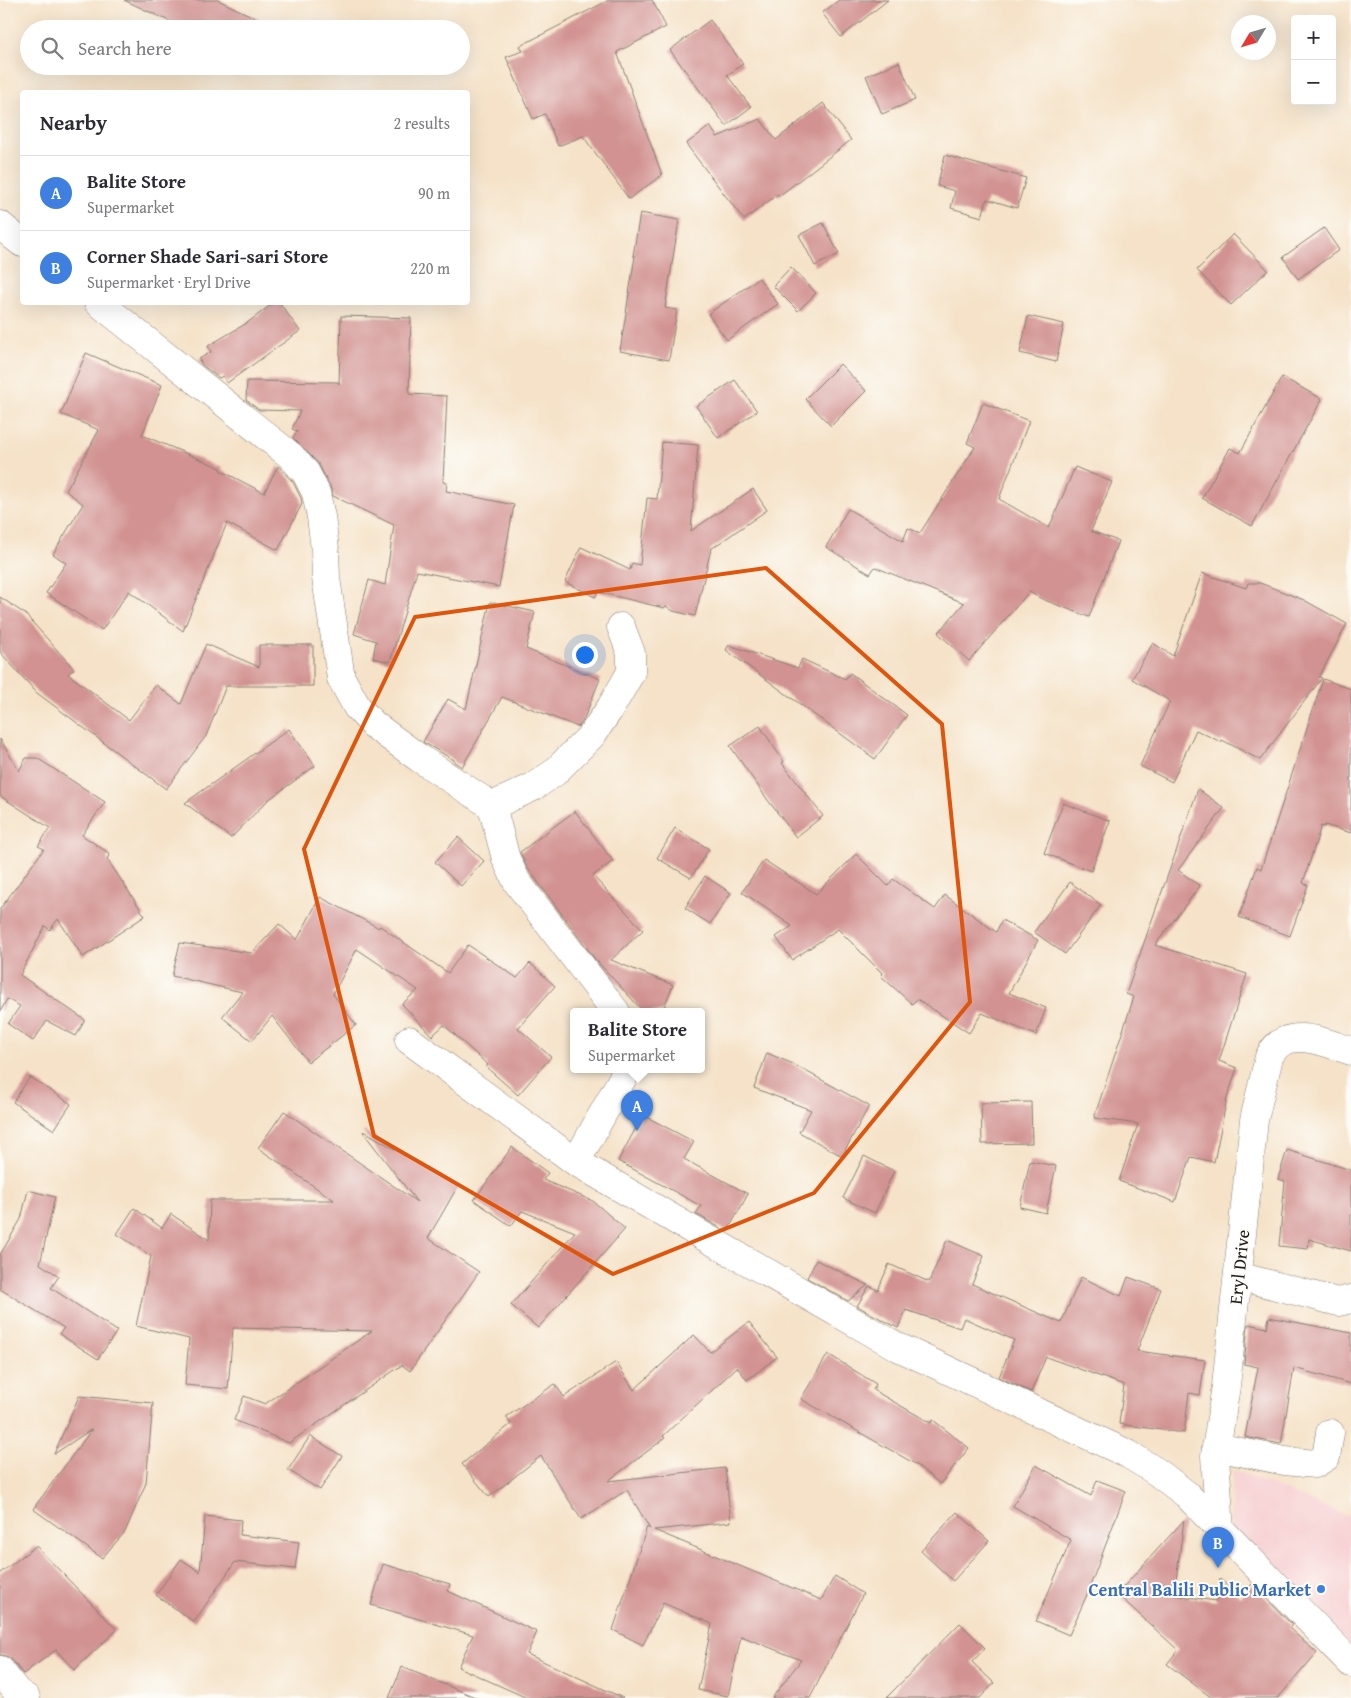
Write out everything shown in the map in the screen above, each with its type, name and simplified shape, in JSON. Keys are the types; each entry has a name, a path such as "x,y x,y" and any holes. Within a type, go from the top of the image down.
{"street":[{"path":"0,225 20,241"},
{"path":"102,305 291,456 306,473 316,493 321,517 326,578 341,678 357,707 374,725 419,758 492,806 506,859 517,882 613,1008"},
{"path":"492,806 533,787 554,773 592,735 631,672 631,654 621,627"},
{"name":"Eryl Drive","path":"1220,1530 1215,1456 1226,1386 1254,1120 1269,1057 1273,1048 1279,1043 1296,1037 1312,1039 1351,1051"},
{"path":"409,1040 576,1162 896,1346 1128,1454 1157,1472 1186,1494 1351,1663"},
{"path":"576,1162 625,1073"},
{"path":"1238,1276 1338,1302 1351,1299"},
{"path":"1216,1447 1285,1461 1315,1464 1326,1457 1330,1433"},
{"path":"0,1670 17,1692 26,1698"}],"highlighted area":[{"path":"766,568 942,724 970,1002 814,1193 613,1274 374,1136 304,849 415,617"}],"shaded area":[{"name":"Central Balili Public Market","path":"1233,1470 1351,1517 1351,1645 1230,1534"}],"building":[{"path":"124,0 218,0 260,20 167,20"},
{"path":"609,0 652,0 666,27 617,52 662,175 629,199 583,136 558,146 545,114 533,119 506,57 523,51 520,46"},
{"path":"839,0 888,0 841,37 822,13"},
{"path":"710,20 743,64 727,75 751,107 726,126 670,50"},
{"path":"899,62 915,100 882,114 866,76"},
{"path":"823,103 851,140 779,196 778,194 744,220 686,144 710,126 717,137 760,119 776,140"},
{"path":"945,155 1026,178 1017,208 987,199 982,217 951,208 955,191 937,186"},
{"path":"640,213 679,220 665,308 677,310 669,360 620,351"},
{"path":"823,223 839,254 815,266 799,235"},
{"path":"1324,228 1339,250 1298,279 1283,257"},
{"path":"1233,234 1268,270 1231,305 1197,270"},
{"path":"791,267 816,293 798,311 773,286"},
{"path":"759,278 778,304 727,340 708,314"},
{"path":"271,305 281,305 300,331 227,383 223,376 219,378 202,365 199,359 211,352 208,346 247,323"},
{"path":"341,316 411,318 409,394 447,396 443,482 447,483 446,491 514,505 499,587 417,571 390,662 373,658 376,641 354,634 369,580 385,585 394,525 333,496 318,463 293,438 297,431 292,429 300,411 259,410 246,400 247,381 338,382 339,384"},
{"path":"1028,316 1064,324 1056,362 1020,353"},
{"path":"86,353 162,385 142,435 221,468 220,470 264,493 278,466 293,482 301,498 302,504 278,550 227,523 183,631 129,591 102,630 46,593 66,563 53,554 83,504 66,491 99,430 61,414"},
{"path":"840,364 866,391 831,426 805,399"},
{"path":"1282,377 1322,399 1252,526 1202,498 1230,448 1240,453"},
{"path":"735,380 757,411 718,438 696,406"},
{"path":"983,403 1029,421 999,499 1049,528 1075,467 1112,482 1091,531 1118,541 1089,617 1029,592 969,661 938,633 964,603 875,567 870,574 826,547 848,509 903,541 908,528 920,533 975,447 967,443"},
{"path":"662,442 698,445 691,531 753,489 767,510 711,549 695,616 673,611 666,606 664,608 598,592 595,597 565,582 581,547 630,570 632,563 640,565 647,498 657,499"},
{"path":"1202,573 1246,588 1248,583 1260,583 1304,600 1347,624 1319,677 1322,678 1260,760 1222,740 1221,742 1196,730 1172,782 1140,766 1170,701 1132,679 1153,643 1173,656"},
{"path":"0,597 25,614 74,669 68,674 129,720 156,685 181,704 206,644 259,667 259,645 313,645 313,686 226,686 206,736 166,789 37,693 0,652"},
{"path":"490,602 535,612 526,649 600,679 583,721 578,727 502,697 462,767 454,762 454,760 423,742 448,699 466,709"},
{"path":"729,645 798,668 802,659 845,679 850,673 907,715 875,759 726,650"},
{"path":"1323,679 1351,689 1351,833 1325,825 1324,827 1321,826 1303,883 1308,885 1290,936 1239,917 1257,867 1261,869"},
{"path":"760,726 784,762 782,763 823,816 796,837 730,746"},
{"path":"289,729 315,766 268,800 231,838 185,803"},
{"path":"0,739 19,771 26,758 37,758 105,802 82,835 110,854 107,859 145,916 83,957 58,919 50,930 45,926 20,975 85,1020 76,1036 47,1021 33,1041 8,1024 20,1006 7,999 0,1012 0,909 44,849 38,846 50,828 0,796"},
{"path":"1198,789 1224,808 1178,870 1200,886 1155,945 1247,974 1219,1061 1237,1068 1227,1098 1214,1162 1191,1157 1175,1202 1119,1181 1138,1124 1094,1118 1134,997 1126,994"},
{"path":"1063,803 1110,821 1091,871 1044,853"},
{"path":"575,811 613,861 593,876 643,930 611,960 673,985 664,1008 640,1008 595,959 526,866 520,852"},
{"path":"675,828 709,849 691,878 657,858"},
{"path":"458,837 484,861 461,886 435,862"},
{"path":"856,854 888,886 893,879 935,909 945,895 996,932 1002,920 1038,940 1009,993 1046,1008 1036,1035 982,1013 969,1033 917,999 912,1004 881,976 883,974 838,929 792,960 776,937 792,926 742,892 764,860 816,894"},
{"path":"705,876 731,893 710,924 685,908"},
{"path":"1070,882 1101,905 1065,954 1034,932"},
{"path":"320,897 379,928 380,926 448,973 468,945 517,978 530,963 555,986 518,1028 551,1057 518,1095 486,1067 488,1065 444,1025 432,1036 402,1004 418,990 357,949 333,994 356,1025 308,1062 272,1016 252,1041 222,1017 242,992 172,976 180,943 252,953 279,924 297,940"},
{"path":"767,1053 791,1063 869,1106 842,1156 799,1132 811,1110 754,1088"},
{"path":"30,1077 71,1104 54,1130 13,1102"},
{"path":"1031,1102 1032,1143 982,1144 981,1103"},
{"path":"284,1111 417,1202 364,1131 458,1186 428,1238 479,1272 410,1371 402,1365 289,1443 234,1420 244,1396 265,1404 372,1331 233,1328 228,1389 185,1385 189,1339 136,1326 151,1256 117,1234 134,1208 162,1228 171,1214 209,1240 210,1200 334,1200 258,1148"},
{"path":"643,1115 694,1142 684,1159 748,1194 727,1232 696,1214 701,1206 618,1161"},
{"path":"512,1147 548,1173 543,1180 593,1201 625,1229 538,1328 511,1305 575,1232 522,1211 511,1226 474,1200"},
{"path":"1287,1150 1351,1170 1351,1251 1309,1239 1308,1249 1279,1246 1285,1181 1278,1179"},
{"path":"864,1156 894,1171 875,1213 843,1198"},
{"path":"1030,1161 1056,1166 1046,1213 1020,1207"},
{"path":"28,1190 55,1197 40,1264 59,1276 51,1288 117,1331 98,1359 59,1334 64,1328 0,1289 0,1255 21,1219"},
{"path":"947,1240 984,1256 972,1284 1061,1323 1081,1277 1121,1296 1128,1277 1161,1289 1137,1351 1205,1360 1200,1395 1189,1393 1184,1433 1119,1424 1124,1385 1046,1357 1031,1392 999,1377 1014,1340 964,1318 960,1328 906,1310 898,1328 857,1306 869,1286 878,1290 889,1264 929,1282"},
{"path":"816,1260 868,1285 848,1301 807,1278"},
{"path":"1269,1317 1351,1333 1351,1384 1294,1368 1281,1444 1245,1437 1258,1367 1244,1364 1248,1324 1267,1328"},
{"path":"749,1322 777,1357 747,1380 737,1367 663,1436 665,1438 608,1481 725,1468 731,1522 654,1530 821,1600 835,1576 863,1594 810,1698 772,1698 801,1660 741,1636 728,1696 698,1690 712,1624 663,1603 643,1645 613,1630 647,1527 650,1529 627,1490 581,1519 541,1456 489,1497 462,1464 511,1424 506,1417 555,1384 564,1397 616,1362 634,1390 694,1335 710,1352"},
{"path":"828,1354 876,1384 873,1390 931,1423 933,1420 969,1448 940,1484 917,1465 801,1399"},
{"path":"79,1396 153,1403 146,1483 125,1532 102,1558 33,1509 92,1429 54,1454"},
{"path":"310,1436 342,1456 320,1490 288,1470"},
{"path":"1036,1465 1091,1496 1097,1480 1126,1491 1086,1597 1069,1635 1036,1621 1071,1540 1013,1506"},
{"path":"957,1512 989,1541 953,1581 921,1551"},
{"path":"205,1516 241,1520 240,1535 299,1542 295,1569 235,1562 194,1622 156,1595 181,1559 200,1572"},
{"path":"1184,1520 1174,1595 1216,1601 1220,1579 1240,1597 1252,1584 1292,1625 1289,1628 1317,1653 1278,1698 1212,1698 1167,1664 1178,1650 1117,1594"},
{"path":"36,1546 117,1630 74,1670 56,1650 23,1674 12,1660 0,1655 0,1573"},
{"path":"383,1564 450,1584 448,1591 537,1632 527,1654 623,1698 527,1698 458,1667 473,1635 371,1605"},
{"path":"960,1623 985,1648 972,1662 994,1683 980,1698 886,1698"},
{"path":"402,1667 475,1697 475,1698 389,1698"}],"place":[{"name":"Balite Store","path":"637,1131"},
{"name":"Corner Shade Sari-sari Store","path":"1218,1568"},
{"name":"Central Balili Public Market","path":"1321,1589"}]}
